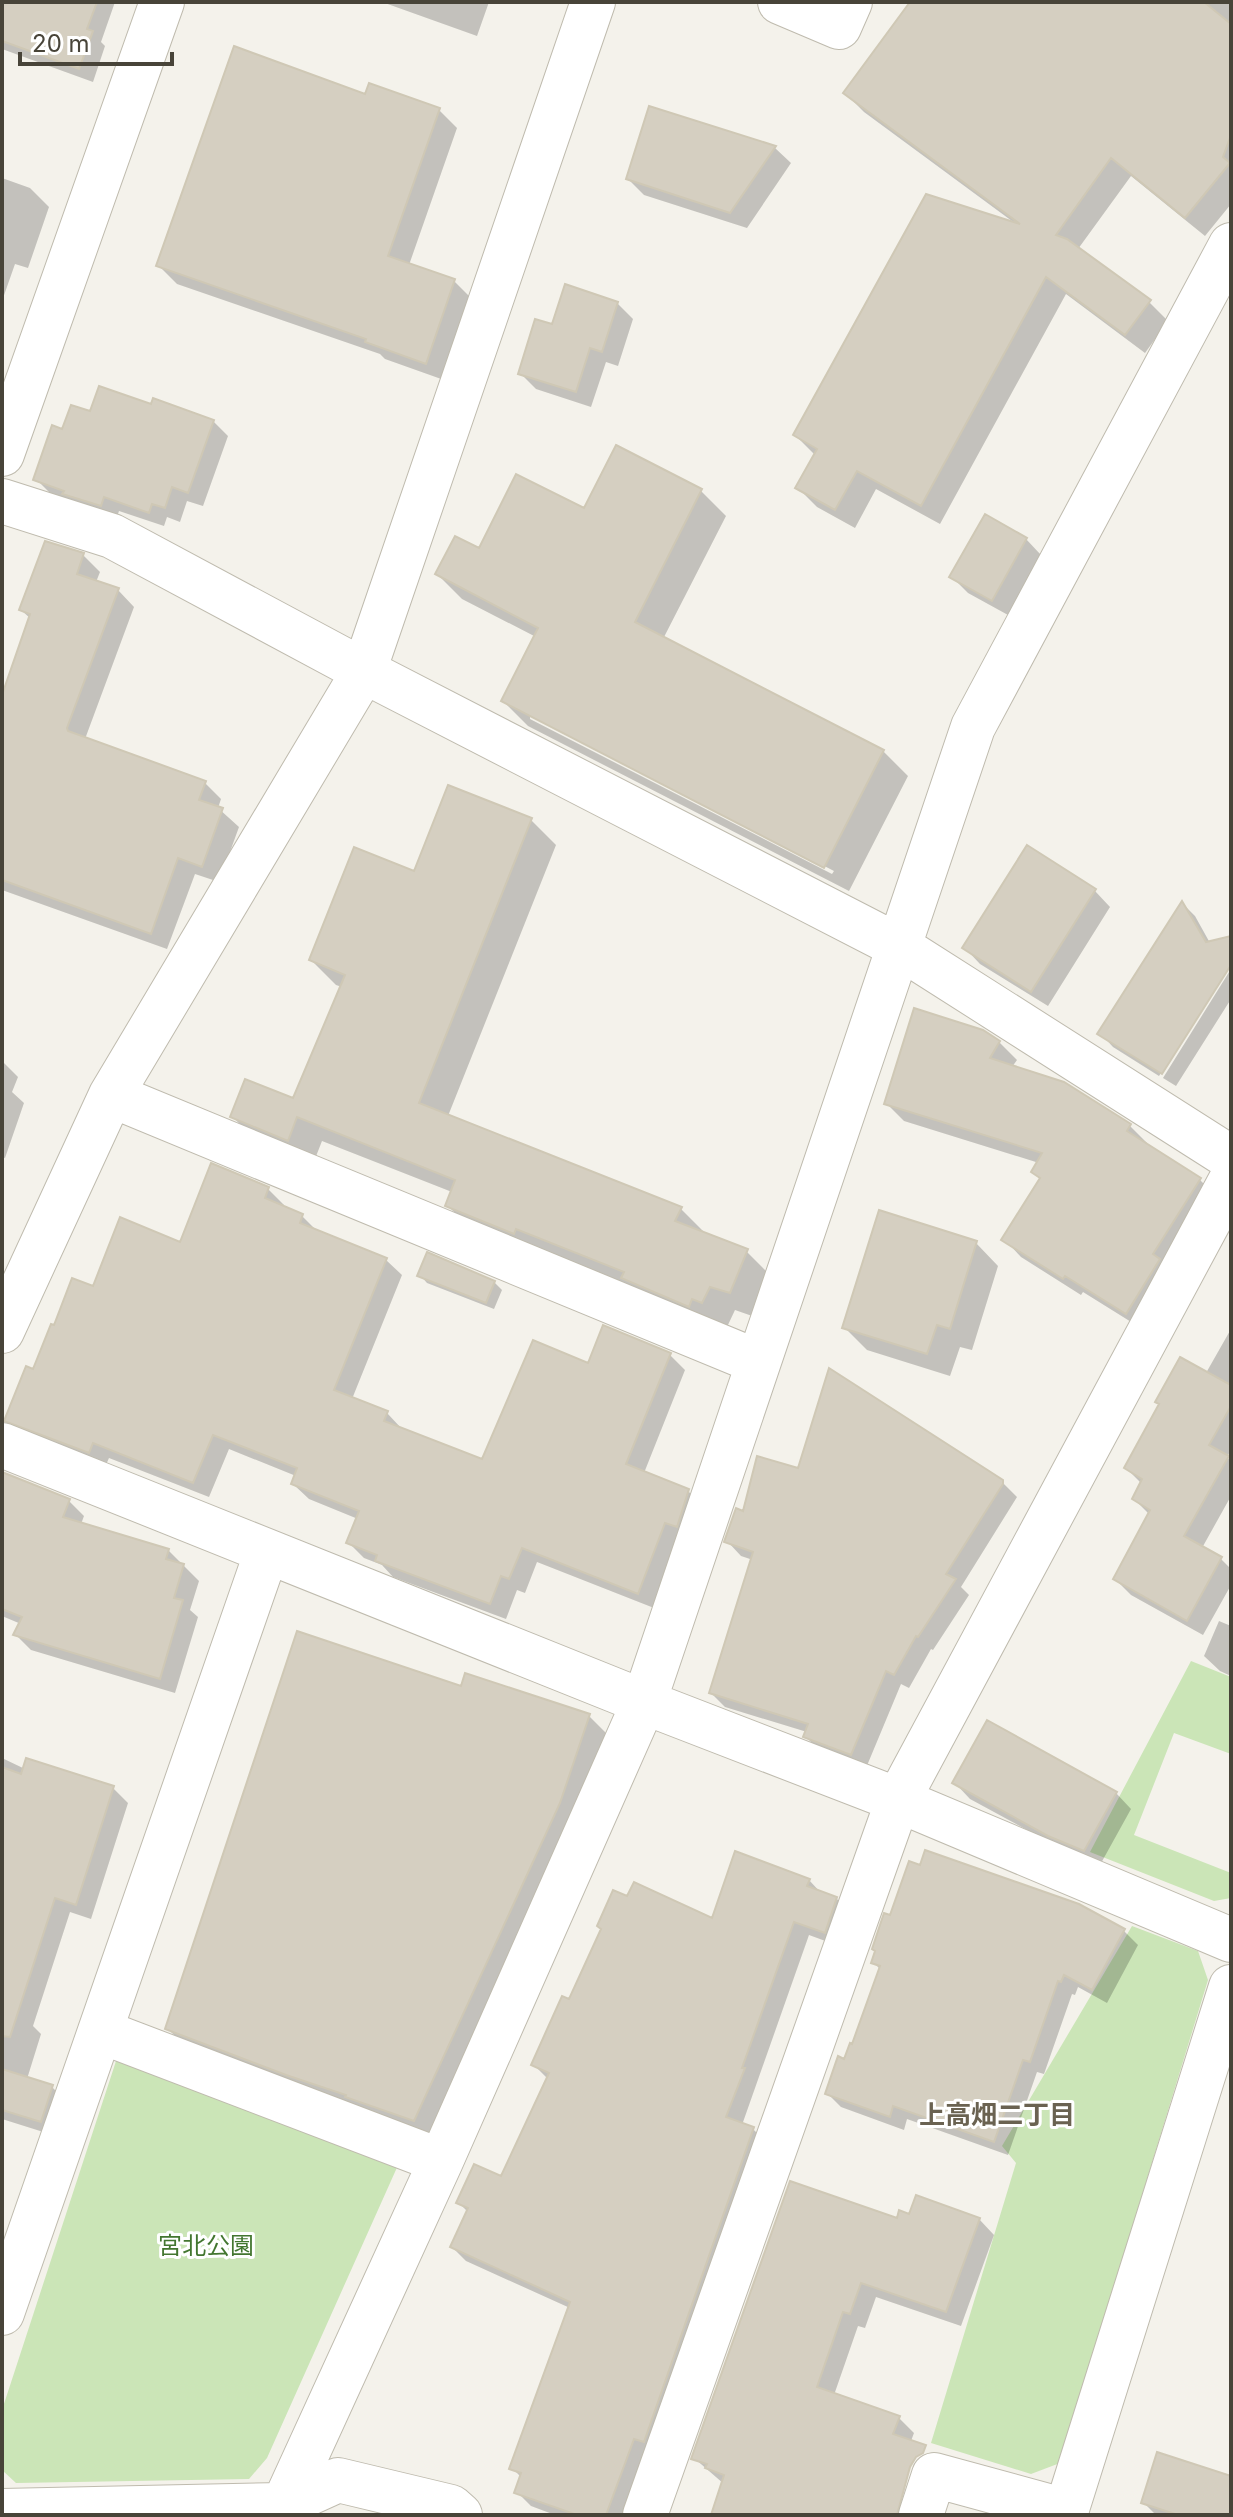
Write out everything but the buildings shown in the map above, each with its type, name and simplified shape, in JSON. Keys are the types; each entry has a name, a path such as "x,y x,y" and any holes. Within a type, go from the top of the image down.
{"street":[{"path":"2,454 162,2"},
{"path":"2,1331 111,1095 364,671 593,2"},
{"path":"780,2 839,27 850,2"},
{"path":"281,2510 441,2161 644,1702 973,727 1231,245"},
{"path":"2,501 112,536 364,671 898,946 1231,1158"},
{"path":"111,1095 758,1362"},
{"path":"645,2515 898,1800 1231,1180"},
{"path":"2,1445 644,1702 898,1800 1231,1940"},
{"path":"2,2313 267,1551"},
{"path":"921,2515 934,2475 1065,2513 1231,1987"},
{"path":"100,2031 441,2161"},
{"path":"2,2511 281,2510 338,2480 451,2507 460,2515"}],"green space":[{"path":"1191,1661 1231,1677 1231,1754 1174,1733 1134,1835 1231,1873 1231,1898 1214,1901 1090,1852"},
{"path":"1132,1926 1198,1951 1208,1980 1060,2463 1031,2474 931,2443 1016,2163 1002,2146"},
{"name":"宮北公園","path":"117,2058 399,2163 267,2458 249,2479 16,2483 2,2470 2,2410"}],"district":[{"name":"上高畑二丁目","path":"997,2114"}]}
